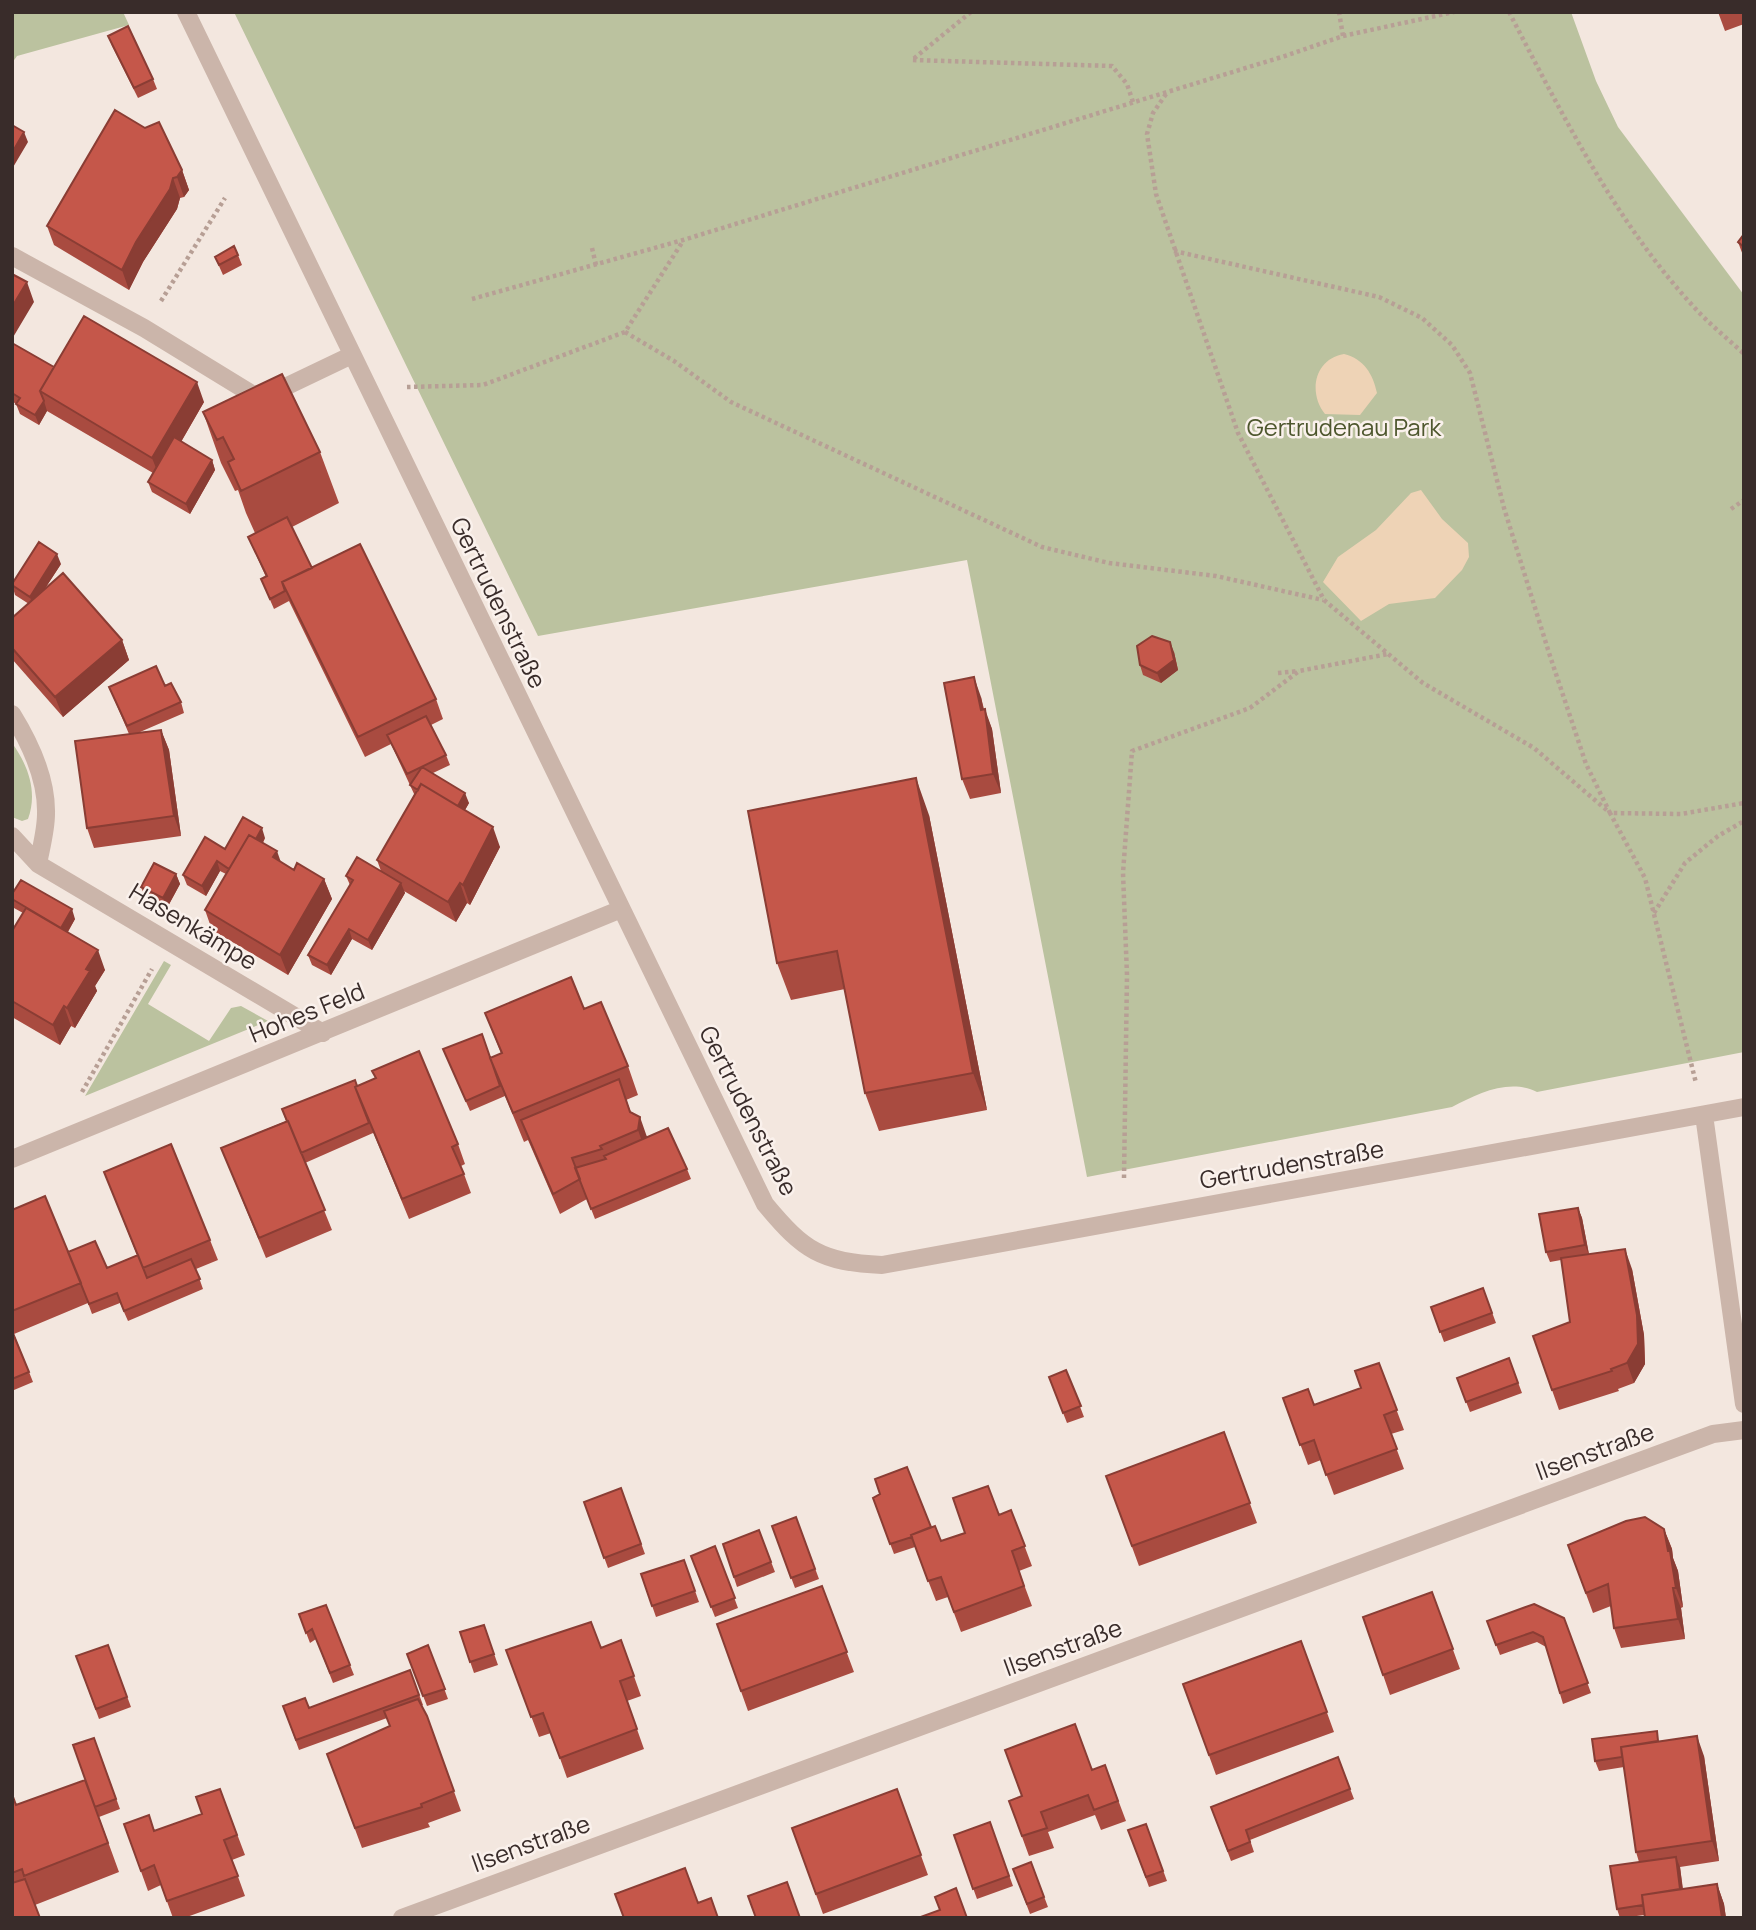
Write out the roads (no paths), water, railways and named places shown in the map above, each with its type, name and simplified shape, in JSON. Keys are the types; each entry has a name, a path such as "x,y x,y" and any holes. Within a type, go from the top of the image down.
{"street":[{"name":"Gertrudenstraße","path":"186,12 619,910 765,1205 808,1248 842,1263 882,1265 1744,1107"},
{"path":"12,256 144,328 260,399 352,355"},
{"path":"12,714 24,733 42,779 46,814 38,864"},
{"name":"Hasenkämpe","path":"12,836 38,864 323,1033"},
{"name":"Hohes Feld","path":"12,1158 619,910"},
{"path":"1704,1115 1744,1404"},
{"name":"Ilsenstraße","path":"402,1918 1713,1434 1744,1430"}],"park label":[{"name":"Gertrudenau Park","path":"1344,428"}]}
